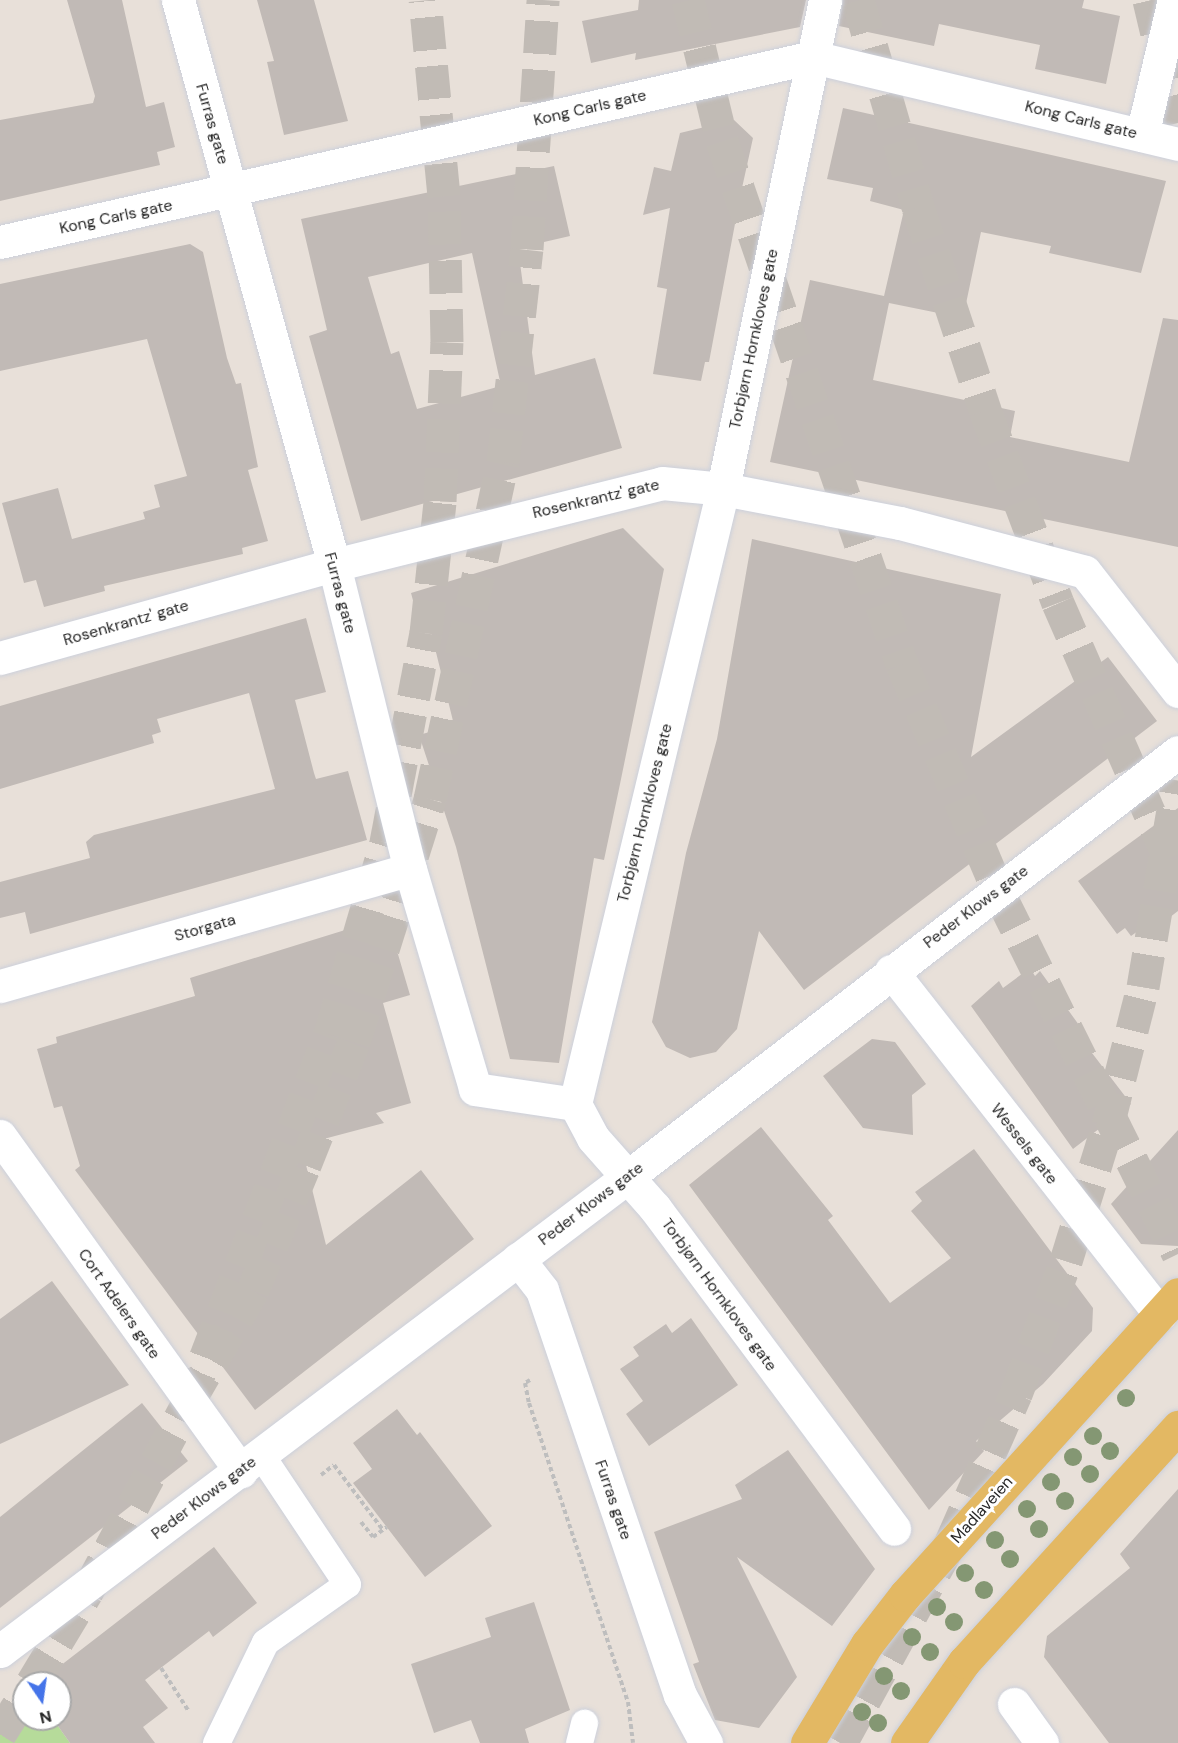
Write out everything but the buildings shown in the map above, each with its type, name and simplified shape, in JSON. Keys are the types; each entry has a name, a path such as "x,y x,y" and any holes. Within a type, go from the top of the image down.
{"main road":[{"name":"Madlaveien","path":"807,1743 867,1644 905,1595 1169,1304"},
{"path":"908,1743 964,1662 1178,1427"}],"street":[{"name":"Furras gate","path":"178,0 334,565 410,869 475,1089 575,1104"},
{"name":"Torbjørn Hornkloves gate","path":"825,0 723,489 575,1104 593,1138 630,1175 894,1529"},
{"path":"1142,135 1174,0"},
{"name":"Kong Carls gate","path":"0,242 231,192 813,57 1178,144"},
{"name":"Rosenkrantz' gate","path":"0,658 334,565 662,483 723,489 900,523 1085,572 1178,691"},
{"name":"Peder Klows gate","path":"0,1651 630,1175 891,971 1178,752"},
{"name":"Storgata","path":"0,986 410,869"},
{"name":"Wessels gate","path":"891,971 1169,1304"},
{"name":"Cort Adelers gate","path":"0,1136 251,1463"},
{"name":"Furras gate","path":"518,1259 542,1290 680,1695 706,1743"},
{"path":"1014,1704 1042,1743"}],"lane":[{"path":"216,1743 265,1642 347,1584 292,1498 251,1463"}],"path":[{"path":"540,1372 525,1383 529,1403 625,1692 633,1743"},
{"path":"292,1498 334,1466 385,1529 373,1537 361,1522"},
{"path":"161,1668 190,1715"}],"green space":[{"path":"12,1708 12,1731 62,1731 70,1743 0,1743 0,1718"}],"tunnel":[{"path":"39,1671 87,1592 188,1403 330,1034 386,842 426,633 440,501 447,342 444,196 425,0"},
{"path":"188,1403 253,1290 305,1165 354,1042 430,799 503,462 527,249 543,0"},
{"path":"688,0 722,141 902,664 1001,897 1178,1254"},
{"path":"858,0 918,207 985,410 1058,603 1178,878"},
{"path":"1149,0 1178,123"},
{"path":"841,1743 951,1542 1016,1394 1066,1261 1108,1125 1143,987 1178,780"},
{"path":"0,1734 12,1715"}]}
